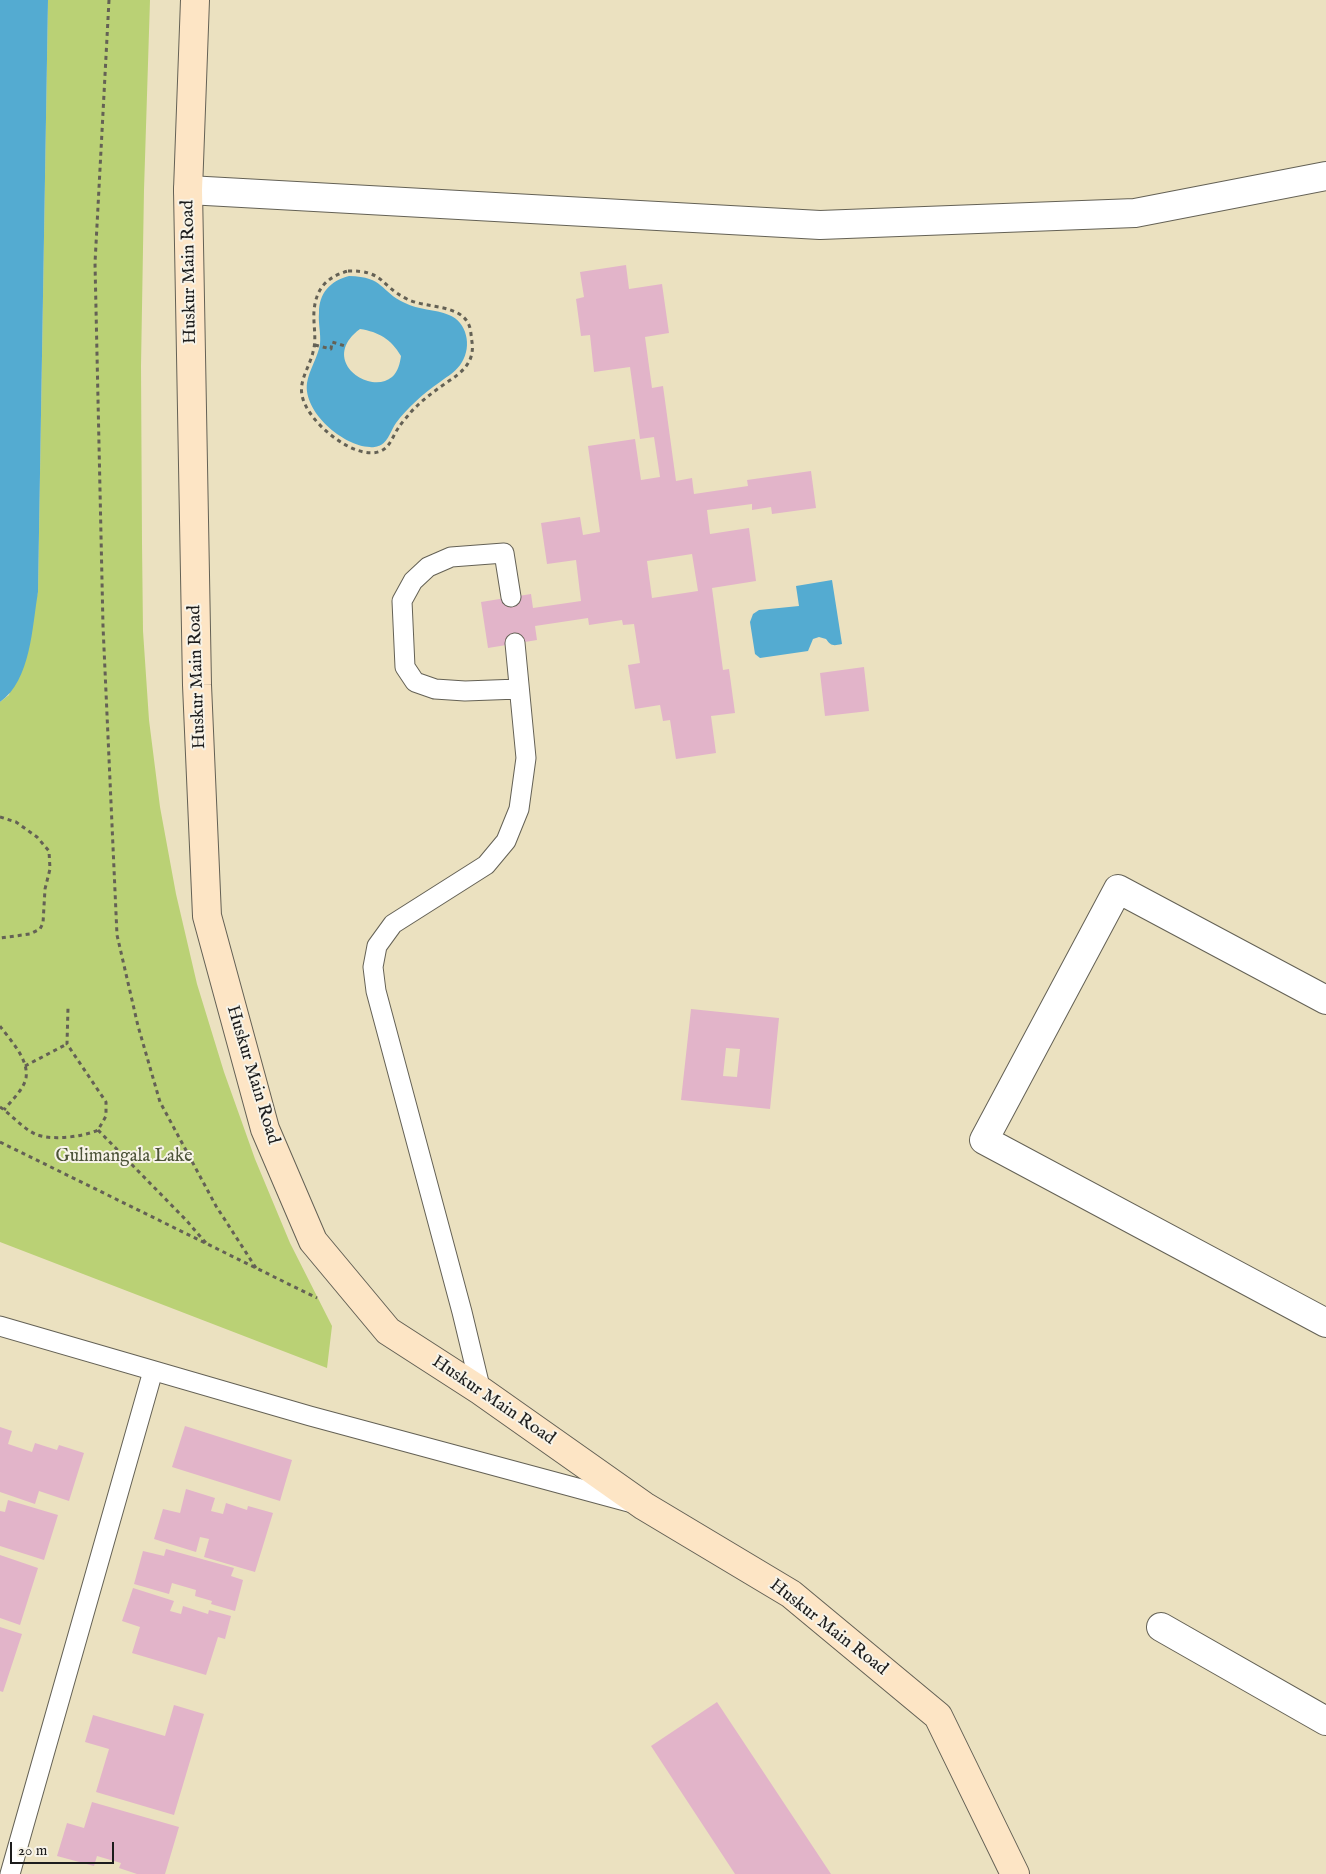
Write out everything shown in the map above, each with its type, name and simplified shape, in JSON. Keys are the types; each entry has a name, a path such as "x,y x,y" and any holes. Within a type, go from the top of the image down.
{"main road":[{"name":"Huskur Main Road","path":"195,0 188,190 197,686 207,916 265,1130 313,1240 388,1331 481,1390 644,1506 791,1594 938,1716 1015,1874"}],"street":[{"path":"188,190 820,225 1135,213 1326,176"},
{"path":"1326,1000 1118,889 984,1140 1326,1323"},
{"path":"1161,1626 1326,1722"}],"lane":[{"path":"511,597 504,553 451,557 428,567 413,581 402,601 406,668 415,682 435,689 465,691 519,689"},
{"path":"481,1390 376,991 373,967 377,946 392,924 486,865 506,841 519,809 526,758 515,643"},
{"path":"0,1326 310,1416 644,1506"},
{"path":"10,1874 153,1371"}],"path":[{"path":"0,1142 256,1268 216,1206 160,1102 138,1026 117,935 103,626 95,263 110,0"},
{"path":"348,271 364,271 376,276 394,292 408,300 451,310 462,316 469,324 473,349 468,363 460,374 412,410 383,450 372,453 352,449 329,434 309,414 302,395 302,382 315,345 314,311 324,284 334,275 348,271"},
{"path":"315,345 330,349 332,342 345,346"},
{"path":"0,817 16,822 36,837 49,851 50,869 45,889 43,923 40,929 30,934 0,938"},
{"path":"0,1107 18,1124 36,1135 78,1136 98,1130 106,1116 106,1102 67,1044 68,1008"},
{"path":"0,1026 25,1066 26,1078 4,1110"},
{"path":"25,1066 67,1044"},
{"path":"98,1130 207,1244"}],"green space":[{"name":"Gulimangala Lake","path":"48,0 150,0 141,366 143,631 149,720 160,807 176,894 197,984 224,1072 255,1159 290,1243 332,1326 327,1368 0,1242 0,702 9,695 38,592"}],"water":[{"path":"0,0 48,0 38,592 32,636 24,667 10,692 0,702"},
{"path":"349,276 369,279 405,303 449,315 460,323 466,335 467,349 460,365 411,406 396,423 386,440 381,445 374,447 359,445 337,434 318,416 307,394 308,378 320,344 319,317 321,299 331,285","holes":["360,329 384,337 401,356 396,373 383,382 372,382 361,378 352,372 346,363 344,352 348,341"]},
{"path":"832,580 842,644 832,645 826,639 819,637 813,639 808,651 760,658 755,654 750,622 753,614 759,610 799,606 796,586"}],"building":[{"path":"626,265 629,289 662,284 669,333 645,337 652,388 663,386 676,481 692,478 694,494 748,486 747,480 811,471 816,508 772,514 771,507 752,510 752,504 707,510 710,534 749,528 756,581 712,588 723,670 729,669 735,713 711,716 716,753 676,759 670,720 663,721 660,705 635,709 628,665 640,663 634,624 623,625 622,620 589,625 588,618 535,626 537,640 488,648 481,602 531,594 533,608 581,601 576,560 547,564 541,523 580,517 583,535 600,532 588,446 635,439 641,480 660,477 654,437 640,439 630,367 594,372 590,335 581,336 576,299 584,297 580,272","holes":["692,554 698,591 652,598 647,561"]},
{"path":"864,667 869,711 825,716 820,673"},
{"path":"691,1009 779,1018 770,1109 681,1100","holes":["726,1048 740,1049 737,1077 723,1076"]},
{"path":"185,1426 292,1460 280,1501 172,1467"},
{"path":"0,1427 12,1431 8,1444 32,1452 35,1443 57,1450 59,1445 84,1453 69,1501 39,1491 35,1504 0,1492"},
{"path":"186,1489 215,1498 211,1511 223,1514 226,1503 247,1510 248,1506 273,1513 255,1572 204,1557 209,1539 200,1537 196,1552 154,1539 163,1509 180,1513"},
{"path":"8,1500 58,1515 44,1560 0,1546 0,1511 5,1512"},
{"path":"166,1549 234,1568 231,1576 243,1580 235,1611 211,1604 212,1601 195,1596 196,1590 172,1583 169,1594 134,1584 143,1551 164,1556"},
{"path":"0,1555 38,1568 20,1625 0,1618"},
{"path":"133,1588 174,1601 170,1611 181,1614 183,1606 208,1614 209,1610 231,1616 225,1639 218,1637 206,1675 132,1653 140,1627 122,1621"},
{"path":"0,1627 22,1634 3,1692 0,1691"},
{"path":"717,1702 831,1874 735,1874 651,1746"},
{"path":"174,1705 204,1714 174,1815 96,1792 109,1749 85,1742 93,1715 165,1736"},
{"path":"92,1802 179,1827 165,1874 137,1874 119,1868 121,1863 97,1856 94,1866 57,1856 67,1823 84,1828"}]}
